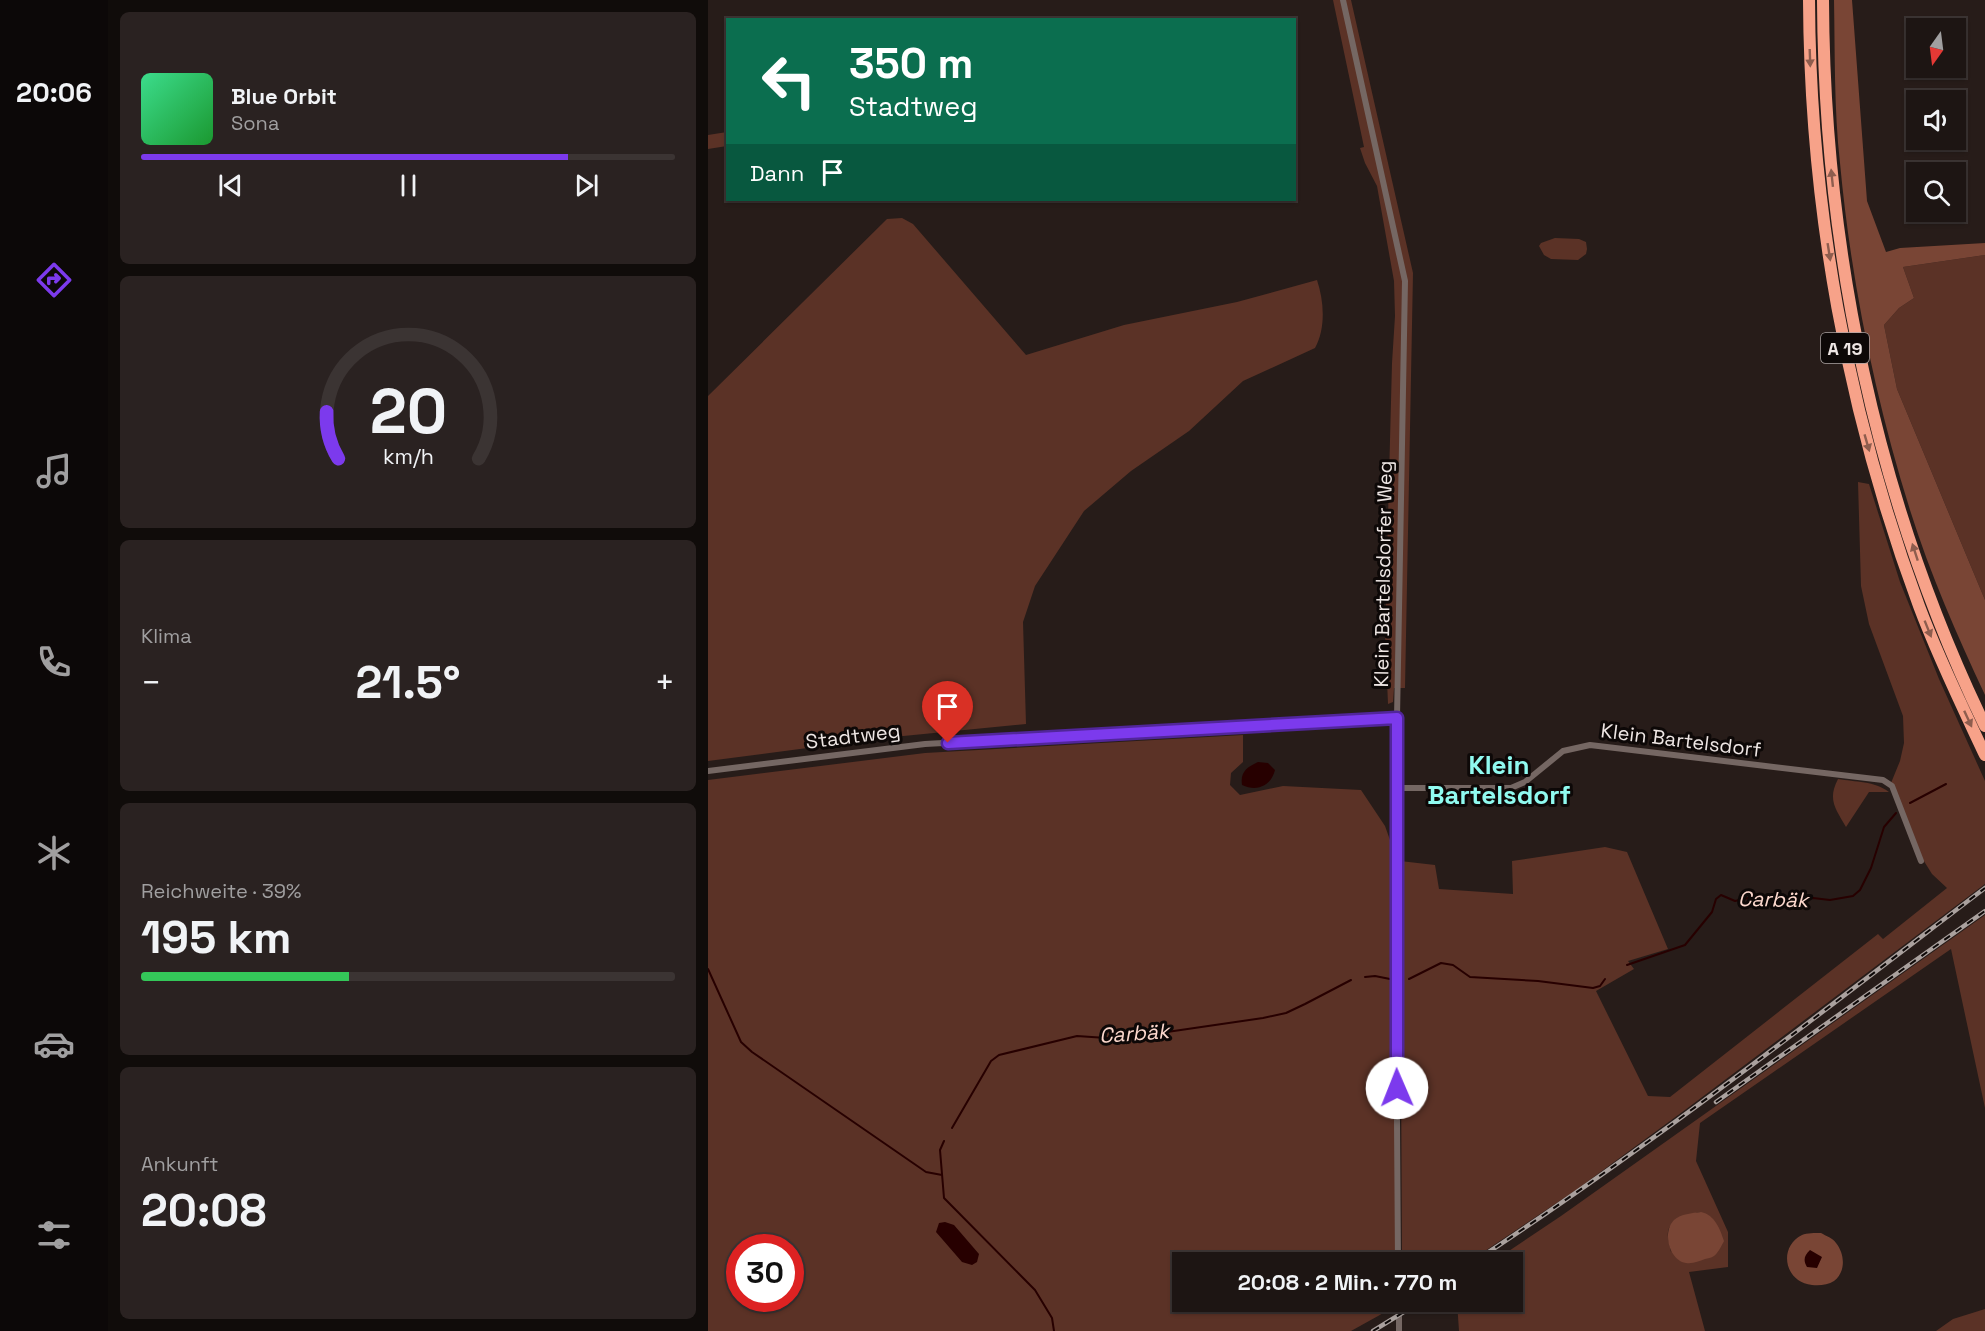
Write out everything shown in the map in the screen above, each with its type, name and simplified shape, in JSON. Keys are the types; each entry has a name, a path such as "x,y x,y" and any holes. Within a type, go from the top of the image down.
{"highway":[{"name":"A 19","path":"1809,0 1812,90 1819,183 1833,281 1852,386 1881,493 1906,569 1939,656 1985,755"},
{"name":"A 19","path":"1823,0 1824,80 1833,183 1843,258 1864,376 1894,487 1918,564 1958,666 1985,726"}],"street":[{"name":"Klein Bartelsdorfer Weg","path":"1343,0 1405,281 1397,718 1398,1252"},
{"name":"Stadtweg","path":"708,771 925,744 1397,718"},
{"name":"Klein Bartelsdorf","path":"1397,788 1512,788 1525,782 1563,751 1590,745 1883,780 1892,786 1921,861"},
{"path":"1398,1312 1399,1331"}],"shaded area":[{"path":"1333,0 1351,0 1413,273 1405,688 1394,688 1393,702 1388,704 1385,633 1395,316 1394,281 1377,186 1360,148 1364,147"},
{"path":"1834,0 1852,0 1867,201 1886,252 1900,248 1985,243 1985,255 1903,267 1914,298 1899,308 1884,325 1897,389 1985,600 1985,695 1944,604 1926,557 1897,468 1875,382 1851,251 1838,143"},
{"path":"726,132 726,146 708,149 708,135"},
{"path":"902,218 913,224 1026,355 1124,325 1237,302 1317,280 1322,305 1319,340 1315,348 1243,381 1189,431 1131,471 1084,511 1035,586 1023,622 1026,724 883,738 708,761 708,396 887,219"},
{"path":"1555,238 1579,239 1586,242 1586,254 1578,260 1551,259 1544,255 1539,246"},
{"path":"1985,255 1985,600 1897,389 1884,325 1899,308 1914,298 1903,267"},
{"path":"1858,482 1869,484 1900,582 1939,679 1985,781 1985,884 1576,1190 1483,1252 1402,1252 1400,861 1435,865 1439,889 1513,894 1512,861 1605,847 1627,852 1668,949 1628,961 1634,969 1596,991 1648,1096 1670,1097 1878,934 1883,939 1947,888 1932,874 1922,858 1891,783 1904,743 1903,716 1869,624 1861,586"},
{"path":"1243,735 1243,762 1231,773 1230,785 1240,795 1283,786 1361,790 1385,826 1395,854 1396,1252 1172,1252 1172,1312 1385,1312 1351,1331 708,1331 708,780 925,753"},
{"path":"1258,762 1268,763 1275,770 1273,776 1267,784 1258,788 1242,785 1245,771"},
{"path":"1838,779 1871,784 1889,792 1869,792 1846,827 1833,799"},
{"path":"1985,915 1985,1108 1951,949 1700,1123 1696,1161 1728,1232 1728,1267 1689,1272 1705,1331 1459,1331 1458,1312 1523,1312 1523,1252 1507,1252","holes":["1701,1212 1671,1252 1668,1239 1672,1223"]},
{"path":"1701,1212 1713,1219 1724,1241 1713,1257 1694,1263 1680,1261 1675,1257 1669,1245 1670,1225 1677,1218"},
{"path":"939,1223 954,1225 979,1254 977,1262 972,1265 962,1262 936,1232"},
{"path":"1809,1233 1821,1233 1833,1240 1839,1247 1843,1263 1841,1273 1834,1281 1815,1285 1795,1278 1790,1271 1787,1255 1794,1240"},
{"path":"1810,1250 1822,1257 1817,1268 1806,1265 1806,1254"},
{"path":"1985,1309 1985,1331 1936,1331 1953,1319"}],"waterway":[{"name":"Carbäk","path":"1910,803 1946,784"},
{"name":"Carbäk","path":"1627,965 1685,945 1712,912 1716,899 1721,895 1735,901 1753,897 1830,900 1853,896 1860,890 1871,868 1884,827 1896,813"},
{"name":"Carbäk","path":"1409,979 1441,963 1453,965 1470,977 1538,981 1593,988 1600,986 1605,979"},
{"path":"708,969 741,1042 752,1052 926,1172 942,1175"},
{"name":"Carbäk","path":"1365,977 1390,979"},
{"name":"Carbäk","path":"952,1128 991,1061 999,1055 1077,1036 1121,1039 1139,1033 1167,1032 1263,1018 1286,1013 1351,980"},
{"name":"Carbäk","path":"944,1141 940,1150 944,1198 1035,1290 1052,1318 1054,1331"}],"railway":[{"path":"1488,1252 1668,1127 1985,888"},
{"path":"1716,1102 1985,911"},
{"path":"1373,1331 1404,1312"}],"district":[{"name":"Klein Bartelsdorf","path":"1499,780"}],"route":[{"path":"948,743 1397,718 1397,1088"}]}
